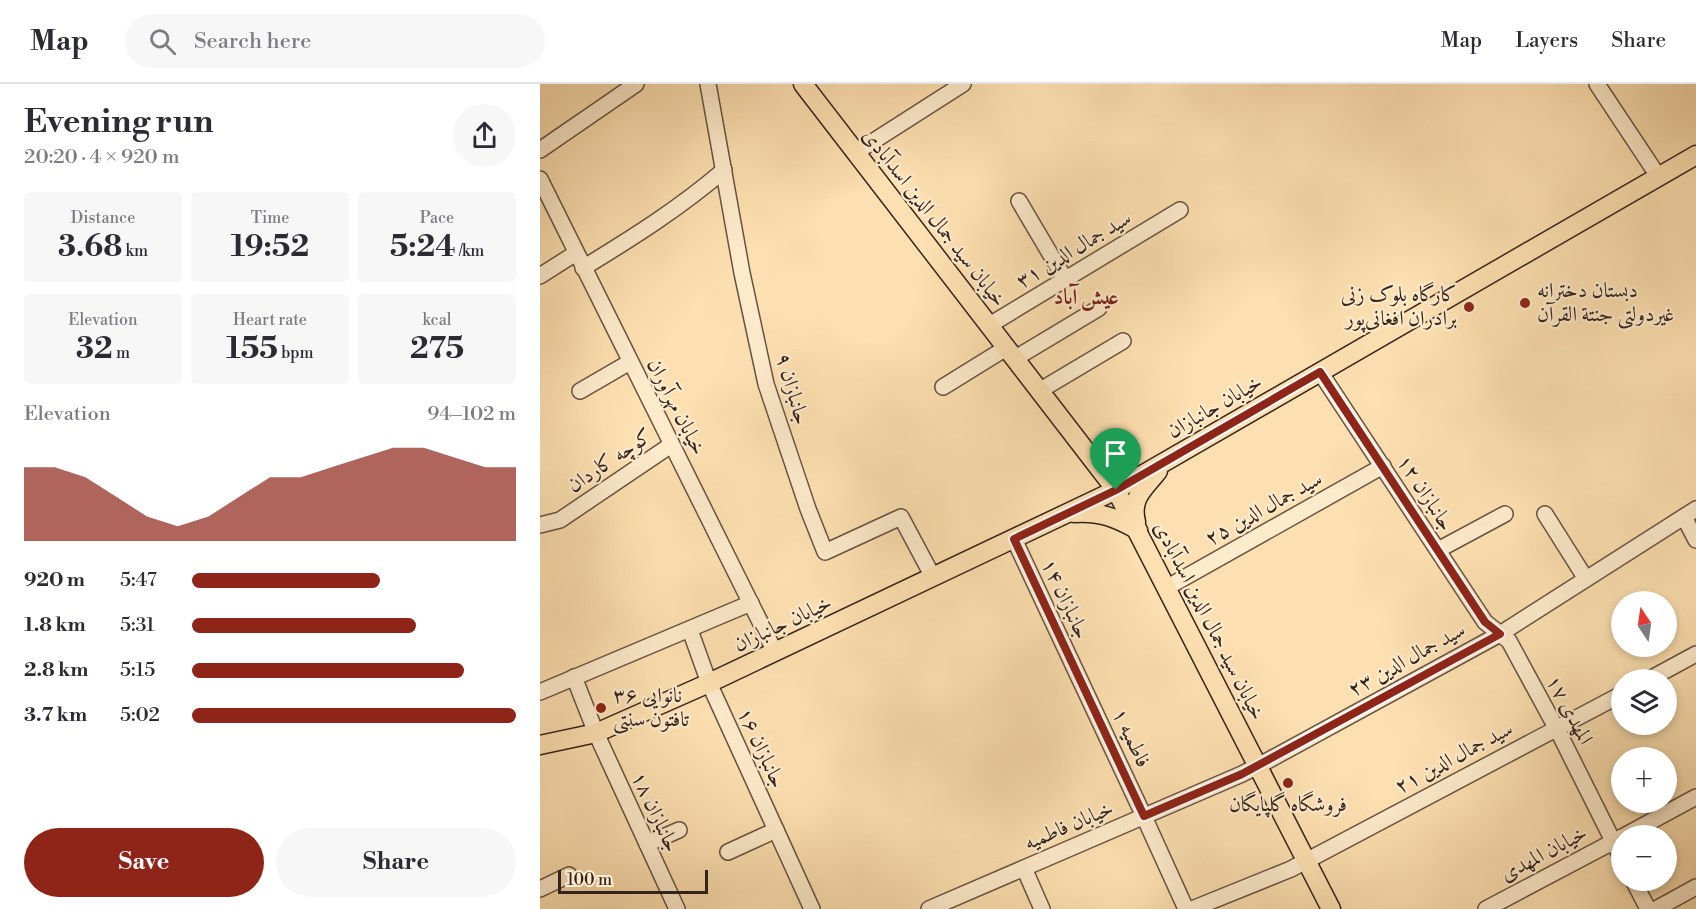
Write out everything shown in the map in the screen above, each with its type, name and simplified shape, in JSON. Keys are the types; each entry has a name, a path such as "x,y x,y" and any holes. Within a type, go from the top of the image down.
{"main road":[{"name":"خیابان سید جمال الدین اسدآبادی","path":"803,84 1116,490 1331,909"},
{"name":"خیابان جانبازان","path":"540,746 596,732 709,683 1116,490 1696,154"},
{"path":"1138,530 1134,515 1136,498 1165,462"},
{"path":"1068,513 1088,512 1114,517 1138,530"}],"street":[{"path":"540,150 636,84"},
{"name":"جانبازان ۹","path":"708,84 742,273 766,384 825,552 902,517 933,577"},
{"path":"855,153 963,84"},
{"path":"1604,86 1658,176"},
{"path":"583,268 659,221 724,170"},
{"name":"خیابان مهرآوران","path":"540,179 775,652"},
{"path":"1019,201 1065,279"},
{"name":"سید جمال الدین ۳۱","path":"988,326 1180,210"},
{"path":"540,276 576,253"},
{"path":"943,387 1099,308"},
{"path":"1039,391 1123,341"},
{"path":"580,391 630,362"},
{"name":"جانبازان ۱۲","path":"1320,372 1485,622 1500,634"},
{"name":"کوچه کاردان","path":"540,525 560,520 671,445"},
{"name":"سید جمال الدین ۲۵","path":"1166,588 1383,466"},
{"path":"1690,513 1696,540"},
{"name":"سید جمال الدین ۲۳","path":"1257,766 1500,634 1690,513"},
{"path":"1438,550 1504,514"},
{"path":"1545,514 1586,579"},
{"name":"جانبازان ۱۴","path":"1014,539 1079,678"},
{"path":"540,692 751,603"},
{"name":"جانبازان ۱۶","path":"690,630 709,683 812,909"},
{"name":"المهدی ۱۷","path":"1500,634 1509,641 1612,825"},
{"path":"1668,669 1696,654"},
{"name":"جانبازان ۱۸","path":"574,677 596,732 677,909"},
{"name":"فاطمیه ۱","path":"1079,678 1186,909"},
{"name":"سید جمال الدین ۲۱","path":"1192,909 1291,869 1611,700"},
{"name":"خیابان فاطمیه","path":"929,909 1257,766"},
{"name":"خیابان المهدی","path":"1643,825 1696,797"},
{"path":"647,844 679,830"},
{"path":"728,852 776,830"},
{"name":"خیابان المهدی","path":"1486,909 1611,842"},
{"path":"1024,868 1042,909"},
{"path":"540,889 569,875"},
{"path":"1656,909 1696,887"},
{"path":"1639,891 1648,909"}],"place":[{"name":"دبستان دخترانه غیردولتی جنتة القرآن","path":"1525,303"},
{"name":"کارگاه بلوک زنی برادران افغانی‌پور","path":"1469,307"},
{"name":"نانوایی ۳۶ تافتون سنتی","path":"601,708"},
{"name":"فروشگاه گلپایگان","path":"1288,783"}],"district":[{"name":"عیش آباد","path":"1086,297"}],"route":[{"path":"1320,372 1485,622 1500,634 1242,774 1144,816 1014,539 1116,490 1320,372"}]}
